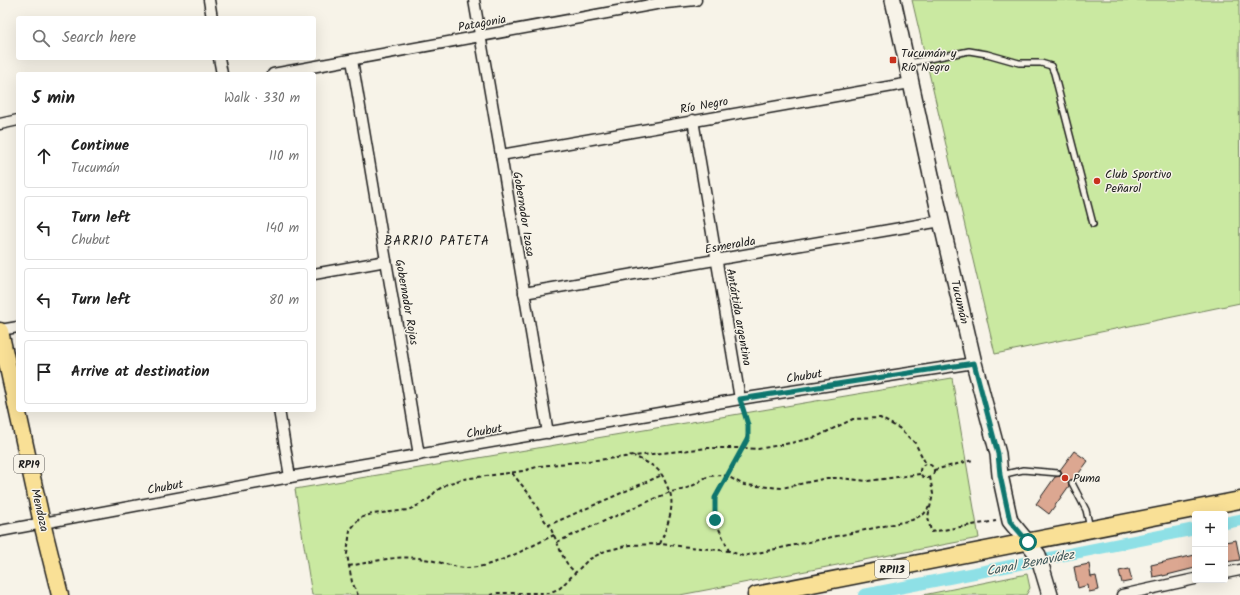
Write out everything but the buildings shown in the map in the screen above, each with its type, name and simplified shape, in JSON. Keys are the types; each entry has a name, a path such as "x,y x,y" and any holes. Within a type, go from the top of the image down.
{"main road":[{"name":"Tucumán","path":"893,0 941,221 974,363 998,454 1000,475 1010,521 1028,542 1040,561 1050,595"},
{"name":"Mendoza","path":"0,331 16,404"},
{"name":"Mendoza","path":"18,412 60,595"},
{"name":"RP113","path":"756,595 1240,500"}],"street":[{"path":"209,0 212,16"},
{"name":"Gobernador Izasa","path":"474,0 502,155 548,433"},
{"name":"Patagonia","path":"284,72 656,4 696,0"},
{"path":"219,60 222,72"},
{"name":"Gobernador Rojas","path":"352,60 419,455"},
{"name":"Río Negro","path":"502,155 693,120 910,83"},
{"path":"0,124 16,120"},
{"name":"Antártida argentina","path":"693,120 715,260 740,399"},
{"name":"Esmeralda","path":"524,293 941,221"},
{"path":"316,274 386,261"},
{"path":"0,331 16,327"},
{"name":"Chubut","path":"0,530 290,477 740,399 974,363"},
{"path":"279,412 290,477"},
{"path":"1228,572 1240,570"},
{"path":"1122,595 1192,580"}],"lane":[{"path":"906,64 969,51 987,54 1019,63 1041,63 1051,66 1093,224"},
{"path":"1000,475 1022,470 1058,473"},
{"path":"1072,483 1086,510 1090,530"}],"path":[{"path":"729,551 715,520 715,498 748,438 748,425 740,399"},
{"path":"358,595 352,582 347,554 350,530 360,518 372,514 408,510 429,499 436,491 447,484 463,479 523,471 540,466 632,455 708,448 758,449 816,437 853,419 865,418 880,418 899,428 915,443 926,464 931,465 934,470"},
{"path":"632,455 649,464 662,475 670,492 672,499 670,512 660,544"},
{"path":"934,470 973,460"},
{"path":"920,474 920,468 923,464 926,464"},
{"path":"557,542 670,492 690,487 702,479 710,476 727,476 744,485 782,488 827,478 868,481 920,474 924,477 930,477 934,473 934,470"},
{"path":"512,472 530,495 545,521 550,525 561,552 570,568 575,572"},
{"path":"550,525 662,475"},
{"path":"930,477 933,494 928,517 931,532 996,521"},
{"path":"490,595 498,593 548,593 560,588 588,560 605,552 630,545 660,544 729,551 743,556 895,525 912,520 924,514 929,507"},
{"path":"349,566 395,558 423,558 451,566 466,568 480,566 501,559 554,535"}],"green space":[{"name":"Club Sportivo Peñarol","path":"912,0 1239,0 1240,303 995,354"},
{"path":"952,378 979,538 680,595 312,595 295,489"},
{"path":"1027,574 1030,588 1026,595 923,595"}],"waterway":[{"name":"Canal Benavídez","path":"1228,522 1240,520"},
{"name":"Canal Benavídez","path":"864,595 1192,530"}],"place":[{"name":"Tucumán y Río Negro","path":"893,60"},
{"name":"Club Sportivo Peñarol","path":"1097,181"},
{"name":"Puma","path":"1065,478"}],"district":[{"name":"BARRIO PATETA","path":"437,240"}],"route":[{"path":"715,520 715,498 748,438 748,425 740,399 974,363 998,454 1000,475 1010,521 1028,542"}]}
